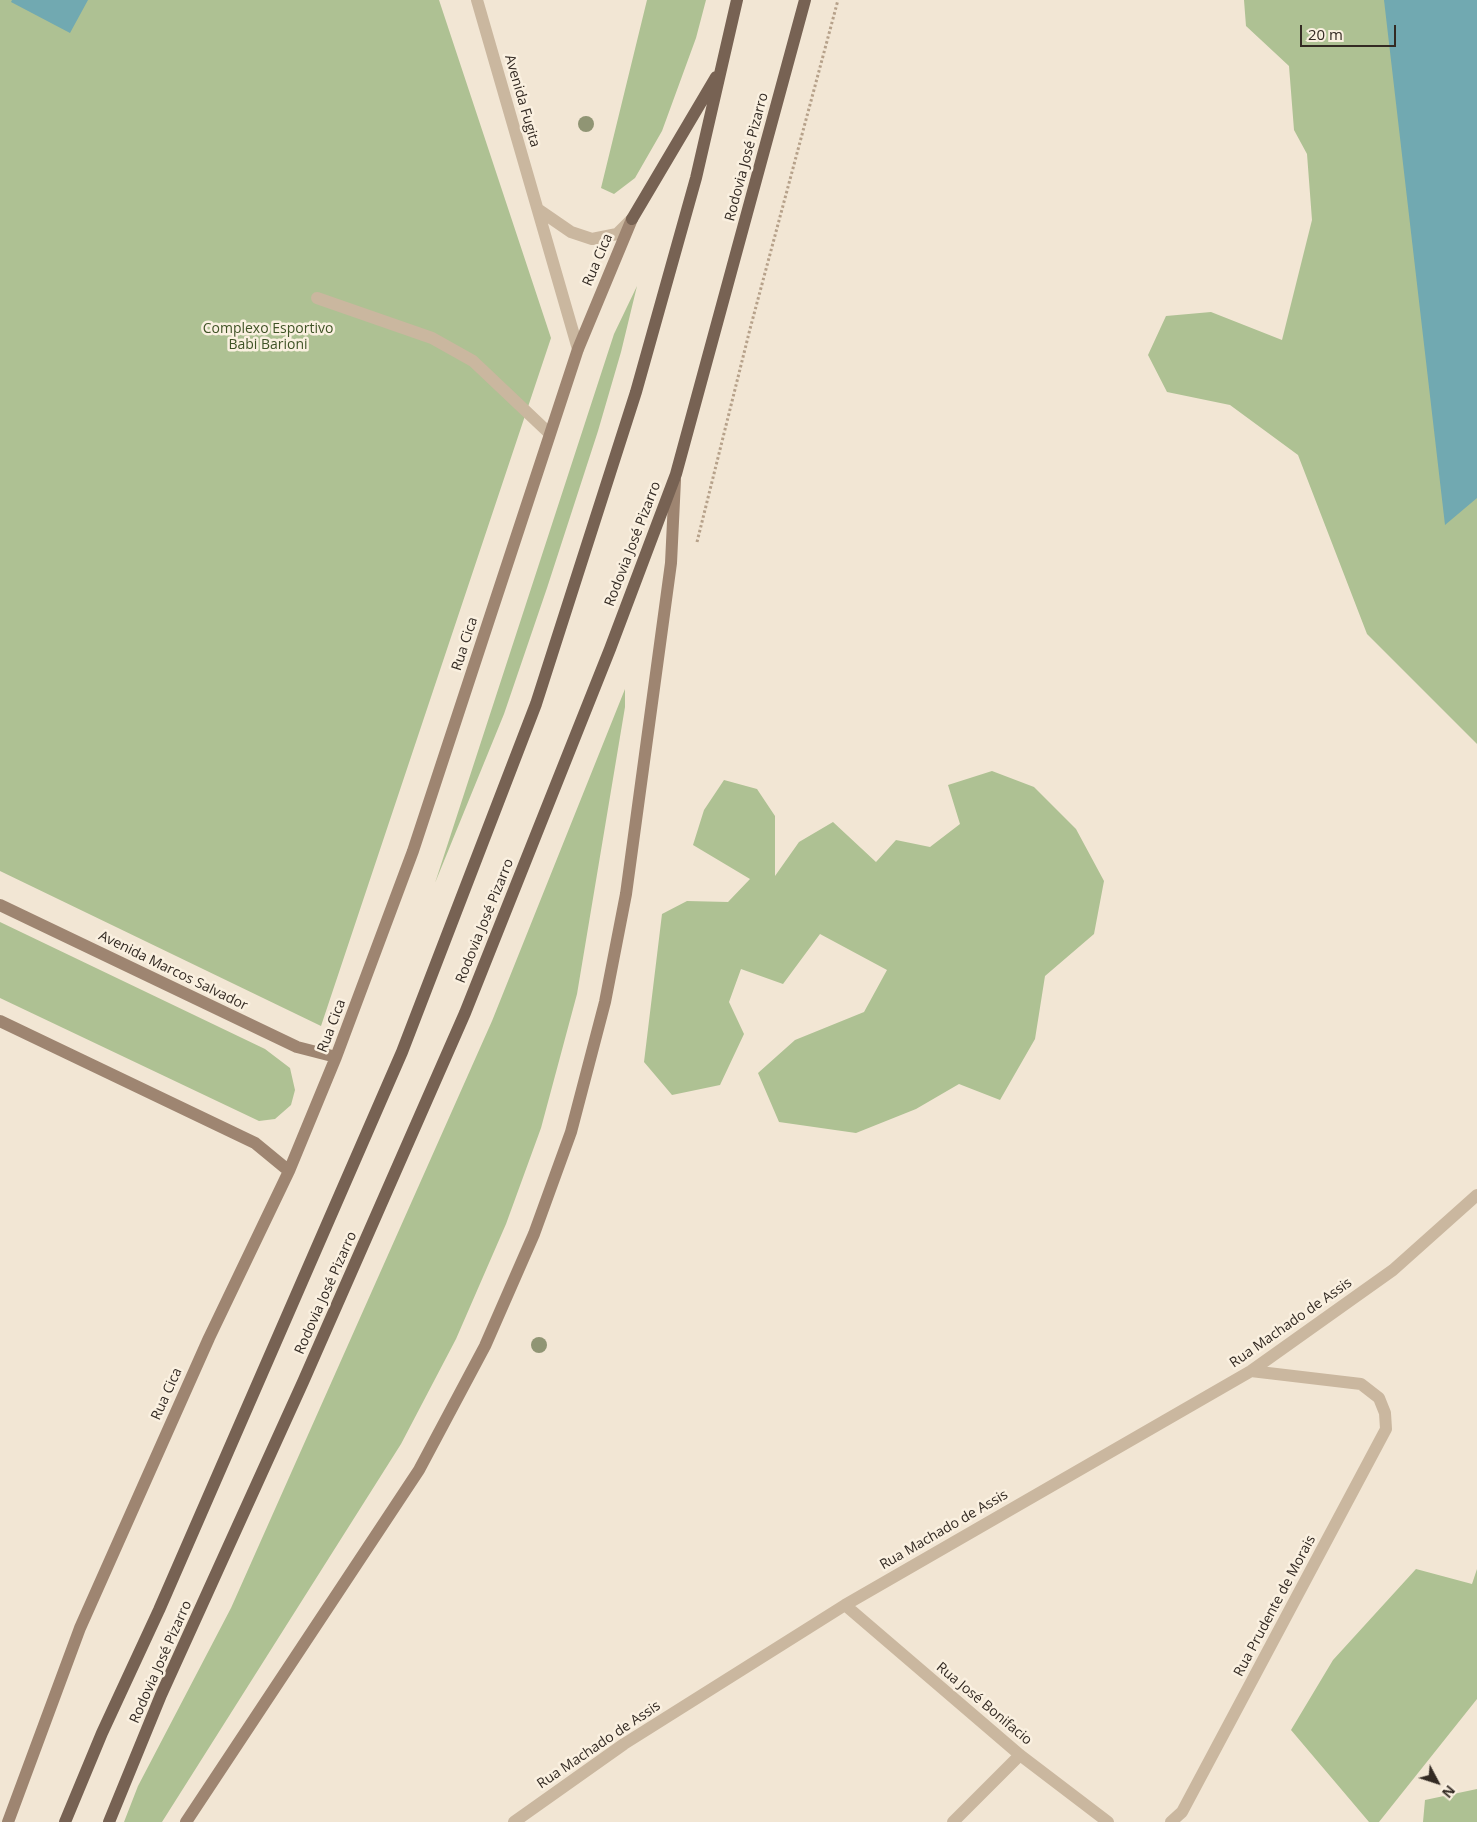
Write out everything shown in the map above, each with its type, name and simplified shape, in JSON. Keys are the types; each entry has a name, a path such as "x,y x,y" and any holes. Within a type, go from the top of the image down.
{"main road":[{"name":"Rodovia José Pizarro","path":"65,1822 102,1733 159,1610 402,1052 536,704 636,392 696,178 737,0"},
{"name":"Rodovia José Pizarro","path":"108,1822 162,1695 307,1373 464,1013 568,756 676,474 805,0"},
{"path":"632,219 722,66"}],"street":[{"name":"Avenida Fugita","path":"477,0 578,349"},
{"path":"538,210 571,232 592,239 618,234 632,219"},
{"name":"Rua Cica","path":"8,1822 91,1602 209,1338 289,1171 336,1057 413,851 578,349 632,219"},
{"path":"317,298 432,338 473,361 549,433"},
{"path":"186,1822 419,1470 485,1346 544,1206 570,1132 605,1002 626,894 671,563 676,474"},
{"name":"Avenida Marcos Salvador","path":"0,905 297,1047 336,1057"},
{"path":"0,1021 254,1142 289,1171"},
{"name":"Rua Machado de Assis","path":"514,1822 624,1744 845,1605 1250,1371 1393,1270 1477,1195"},
{"name":"Rua Prudente de Morais","path":"1171,1822 1182,1812 1386,1429 1385,1413 1378,1398 1360,1384 1250,1371"},
{"name":"Rua José Bonifacio","path":"845,1605 1020,1755 1108,1822"},
{"path":"953,1822 1020,1755"}],"green space":[{"name":"Complexo Esportivo Babi Barioni","path":"0,0 439,0 551,338 321,1026 0,871"},
{"path":"647,0 706,0 696,38 662,131 635,178 614,194 601,188"},
{"path":"1244,0 1477,0 1477,744 1367,634 1298,455 1230,405 1167,392 1148,355 1166,316 1211,312 1282,340 1312,220 1307,154 1294,130 1289,66 1246,26"},
{"path":"637,286 621,352 598,431 547,588 504,714 435,883 614,334"},
{"path":"625,689 625,707 577,994 541,1128 506,1224 456,1339 401,1444 162,1822 124,1822 138,1786 231,1608 492,1021"},
{"path":"992,771 1034,787 1076,829 1104,881 1094,934 1045,976 1035,1039 1000,1100 959,1084 916,1109 856,1133 779,1122 758,1073 795,1040 864,1012 887,970 820,934 783,984 741,969 729,1002 744,1034 720,1085 672,1095 644,1062 662,914 687,901 728,902 750,879 693,845 704,810 724,780 757,789 775,816 775,876 799,842 833,822 876,862 896,840 930,847 960,824 948,785"},
{"path":"0,922 265,1049 290,1068 295,1090 291,1105 275,1119 259,1121 0,998"},
{"path":"1416,1569 1472,1584 1477,1569 1477,1699 1379,1822 1369,1822 1291,1730 1333,1660"},
{"path":"1477,1789 1477,1822 1423,1822 1425,1800"}],"water":[{"path":"12,0 88,0 70,33 11,2"},
{"path":"1384,0 1477,0 1477,498 1445,525"}]}
